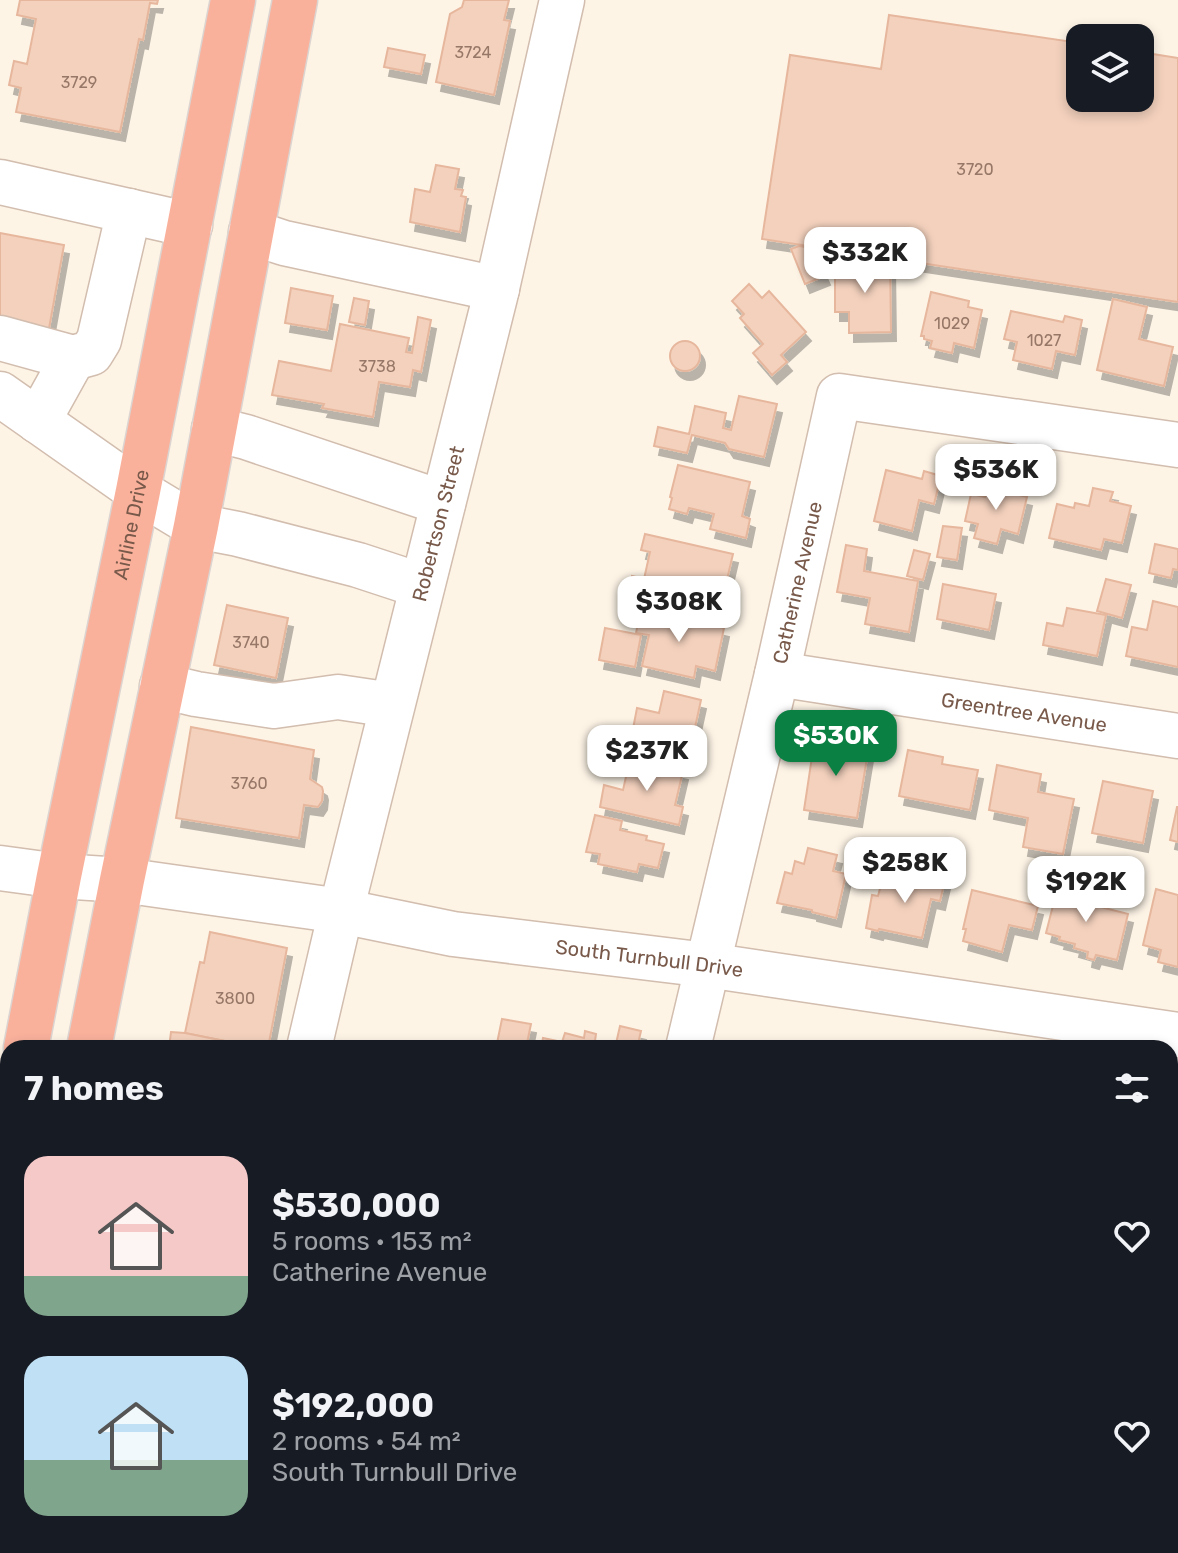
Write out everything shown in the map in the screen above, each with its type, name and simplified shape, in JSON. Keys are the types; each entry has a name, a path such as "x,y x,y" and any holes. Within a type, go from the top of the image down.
{"highway":[{"name":"Airline Drive","path":"28,1040 233,0"},
{"path":"91,1040 196,526 295,0"}],"street":[{"name":"Robertson Street","path":"311,1040 497,289 562,0"},
{"path":"0,182 190,225"},
{"path":"0,338 73,358 91,353 99,340 129,211"},
{"path":"251,232 284,243 497,289"},
{"path":"38,421 73,358"},
{"path":"0,394 138,491 196,526 358,565 422,586"},
{"name":"Catherine Avenue","path":"690,1040 839,396 1178,445"},
{"path":"214,429 443,503"},
{"name":"Greentree Avenue","path":"777,674 1178,736"},
{"path":"162,686 274,706 338,697 392,705"},
{"name":"South Turnbull Drive","path":"0,868 122,880 341,911 453,934 707,965 1178,1035"}],"building":[{"path":"20,0 158,0 157,4 150,3 143,40 139,39 120,132 16,112 21,88 9,85 14,61 27,64 36,19 17,15"},
{"path":"464,0 509,0 504,20 510,21 494,95 436,82 450,14 462,7"},
{"path":"889,15 1066,41 1066,112 1154,112 1154,54 1178,58 1178,302 762,239 790,55 881,69"},
{"path":"388,48 425,55 421,74 384,67"},
{"path":"436,165 459,169 455,189 463,190 461,196 466,197 460,232 410,222 415,189 430,192"},
{"path":"0,233 64,245 48,334 0,324"},
{"path":"799,246 812,248 825,276 805,284 791,249"},
{"path":"846,259 890,259 891,332 849,333 849,312 835,312 835,272 846,272"},
{"path":"749,284 762,298 769,291 806,332 781,355 787,362 772,375 753,353 763,344 740,318 744,314 732,301"},
{"path":"291,288 333,296 327,330 285,323"},
{"path":"931,292 969,301 968,307 982,310 974,348 954,343 952,353 930,348 932,341 921,336"},
{"path":"354,298 369,301 365,325 349,322"},
{"path":"1113,299 1147,307 1139,339 1173,347 1164,386 1097,370"},
{"path":"1011,311 1063,322 1065,316 1082,320 1075,355 1056,351 1052,369 1013,360 1017,342 1004,339"},
{"path":"418,317 431,320 421,372 413,370 410,387 379,382 373,417 272,395 279,361 331,371 340,324 409,338 406,352 412,353"},
{"path":"685,341 696,345 700,356 696,367 685,371 674,367 670,356 674,345"},
{"path":"739,396 777,404 764,457 729,449 725,443 692,435 687,453 654,446 658,427 689,434 695,406 726,413 723,428 731,430"},
{"path":"678,465 750,482 742,516 750,519 746,538 710,529 714,514 689,508 687,514 669,509"},
{"path":"886,470 922,479 924,471 941,476 934,504 919,500 912,531 874,521"},
{"path":"990,479 1009,484 1007,492 1027,497 1018,534 1001,529 997,544 974,538 978,524 965,521 971,494 985,497"},
{"path":"1093,488 1113,492 1110,501 1131,506 1122,543 1104,539 1101,550 1049,538 1057,504 1074,508 1075,503 1089,506"},
{"path":"943,526 962,528 957,560 937,557"},
{"path":"645,534 733,554 724,592 731,594 727,612 700,606 703,592 662,582 657,604 628,597 632,576 644,579 650,552 641,550"},
{"path":"1155,544 1178,549 1178,570 1173,569 1171,578 1149,573"},
{"path":"846,545 867,549 864,571 918,581 909,632 865,624 870,598 837,592"},
{"path":"914,550 930,554 923,580 907,576"},
{"path":"1106,579 1131,585 1122,618 1097,611"},
{"path":"943,584 996,594 989,630 937,619"},
{"path":"1153,601 1178,607 1178,667 1126,656 1132,627 1147,630"},
{"path":"227,605 288,618 276,678 214,665"},
{"path":"1067,608 1106,615 1097,656 1043,645 1047,623 1063,626"},
{"path":"641,609 724,628 715,671 696,666 694,678 642,666 649,635 636,633"},
{"path":"605,628 641,635 635,667 599,660"},
{"path":"664,691 701,700 690,750 632,734 637,708 659,713"},
{"path":"191,727 314,750 310,779 322,787 322,801 318,807 304,805 299,838 176,818"},
{"path":"815,737 869,746 857,818 804,810"},
{"path":"908,750 943,757 942,764 978,770 970,810 899,796"},
{"path":"630,759 683,771 675,805 683,807 679,825 600,807 604,785 623,790"},
{"path":"997,765 1041,774 1038,792 1074,799 1063,854 1023,847 1028,818 989,810"},
{"path":"1103,781 1153,791 1143,843 1092,833"},
{"path":"1178,807 1178,842 1170,840"},
{"path":"595,815 622,821 620,830 647,836 646,840 664,844 658,868 639,864 637,872 598,864 600,854 586,852"},
{"path":"808,848 837,855 833,871 846,874 836,918 777,903 785,872 792,874 795,861 804,864"},
{"path":"902,871 945,880 940,901 931,899 922,938 866,928 872,895 878,896 881,885 899,888"},
{"path":"1059,882 1084,888 1081,902 1128,914 1117,960 1096,955 1094,960 1087,958 1088,952 1074,948 1075,944 1046,933"},
{"path":"1156,889 1178,895 1178,967 1158,962 1161,950 1143,945"},
{"path":"972,890 1038,906 1032,930 1009,925 1002,952 963,941"},
{"path":"210,932 287,948 270,1040 220,1040 185,1033 200,962 204,963"},
{"path":"502,1019 531,1024 528,1040 498,1040"},
{"path":"620,1026 641,1031 639,1040 617,1040"},
{"path":"585,1031 596,1034 595,1040 563,1040 565,1033 584,1038"},
{"path":"171,1032 220,1040 170,1040"}]}
